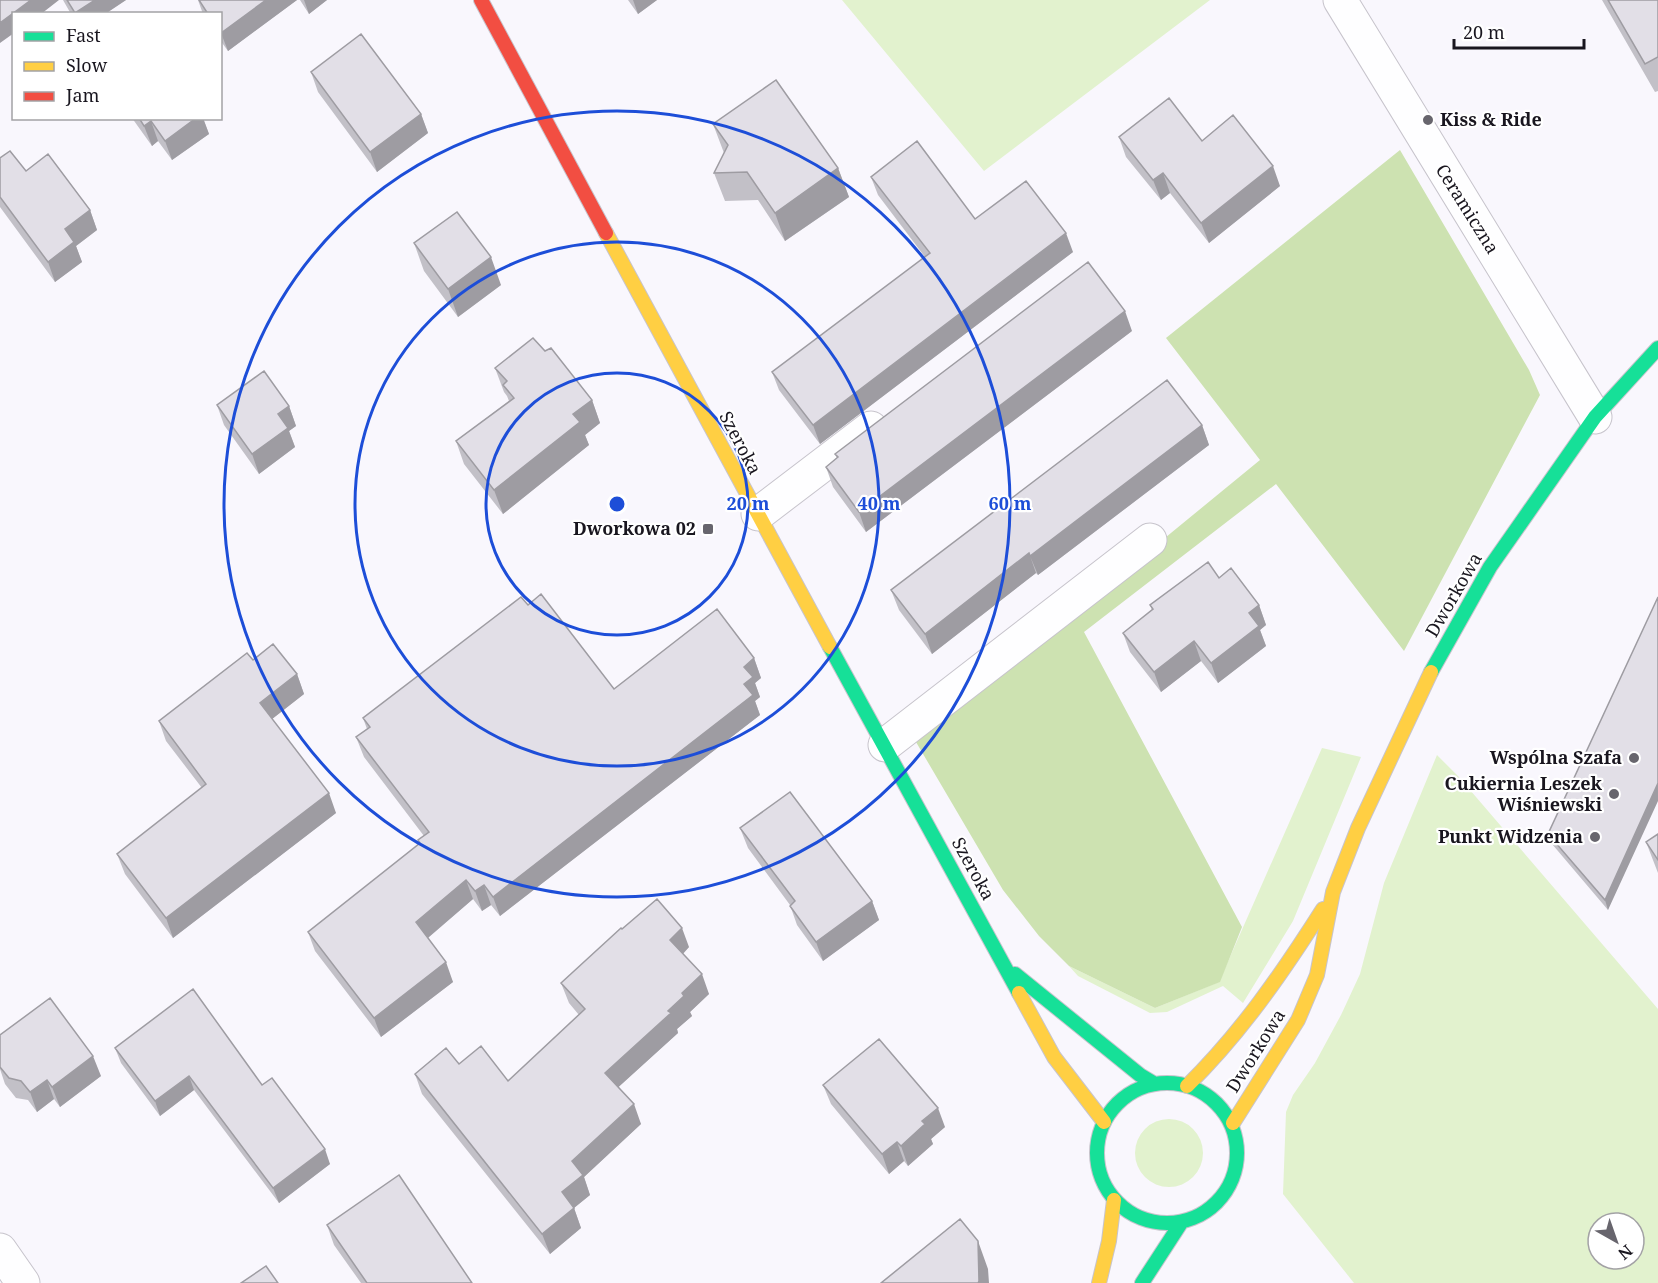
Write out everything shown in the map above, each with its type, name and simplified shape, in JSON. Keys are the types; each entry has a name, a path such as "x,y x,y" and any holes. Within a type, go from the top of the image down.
{"street":[{"name":"Szeroka","path":"481,0 1054,1057 1104,1122"},
{"name":"Ceramiczna","path":"1340,0 1595,417"},
{"name":"Dworkowa","path":"1187,1086 1214,1061 1241,1030 1294,955 1333,892 1358,828 1433,667 1490,567 1595,417 1658,348"},
{"path":"758,514 891,414"},
{"path":"885,745 1150,540"},
{"name":"Dworkowa","path":"1233,1124 1298,1020 1317,975 1333,892"},
{"name":"Szeroka","path":"1004,965 1140,1075 1155,1084"},
{"path":"1172,1082 1187,1086 1206,1094 1220,1106 1233,1124 1238,1143 1237,1165 1230,1186 1218,1203 1201,1216 1181,1223 1163,1224 1144,1220 1128,1212 1114,1200 1105,1186 1098,1163 1099,1138 1104,1122 1113,1108 1125,1097 1139,1089 1172,1082"},
{"path":"1099,1283 1109,1241 1114,1200"},
{"path":"1142,1283 1181,1223"},
{"path":"0,1250 23,1283"}],"green space":[{"path":"842,0 1210,0 984,171"},
{"path":"1400,150 1529,370 1540,395 1404,651 1276,484 1084,632 1242,927 1220,982 1155,1008 1069,966 1039,936 1003,890 916,742 1260,460 1166,338"},
{"path":"1322,748 1361,757 1293,921 1243,1003 1223,986 1167,1012 1150,1013 1078,976 1069,966 1155,1008 1219,982"},
{"path":"1437,755 1458,776 1658,1009 1658,1283 1354,1283 1283,1194 1286,1112 1293,1095 1315,1063 1341,1015 1360,974 1384,883"},
{"path":"1169,1119 1182,1122 1193,1129 1200,1140 1203,1153 1200,1166 1193,1177 1182,1184 1169,1187 1156,1184 1145,1177 1138,1166 1135,1153 1138,1140 1145,1129 1156,1122"}],"building":[{"path":"0,0 31,0 12,12 0,23"},
{"path":"67,0 95,0 77,12"},
{"path":"199,0 266,0 222,32 222,12 207,12"},
{"path":"1608,0 1658,0 1658,57 1645,64"},
{"path":"361,34 421,114 370,152 311,72"},
{"path":"776,80 838,168 775,213 747,172 714,173 728,145 713,124"},
{"path":"1169,98 1202,141 1233,115 1273,166 1201,223 1163,173 1153,180 1119,137"},
{"path":"140,120 193,120 165,141 151,121 144,126"},
{"path":"917,141 975,219 1026,181 1066,233 813,425 772,372 930,253 871,177"},
{"path":"10,151 26,171 48,154 90,210 65,229 74,242 48,262 0,197 0,158"},
{"path":"457,212 491,257 448,289 414,243"},
{"path":"1088,262 1125,311 859,512 826,467 838,457 835,454"},
{"path":"533,338 545,351 551,348 592,400 573,414 580,422 494,490 456,441 514,398 503,385 507,381 495,368"},
{"path":"264,371 289,406 278,414 288,428 252,454 217,405"},
{"path":"1167,380 1202,425 1030,556 1029,553 925,634 891,590"},
{"path":"1208,562 1219,578 1231,568 1259,605 1249,613 1259,626 1211,663 1194,641 1154,672 1123,633 1153,609 1150,605"},
{"path":"541,594 614,689 717,609 754,658 744,667 753,677 744,684 753,695 493,897 484,885 475,891 466,880 416,922 446,962 374,1018 308,932 420,843 418,840 429,832 356,737 370,727 363,718 521,597 528,605"},
{"path":"1658,597 1658,783 1605,900 1548,834"},
{"path":"273,644 297,674 260,703 329,793 166,918 117,854 206,784 159,721 247,653 253,660"},
{"path":"790,792 872,901 816,942 790,906 795,901 740,828"},
{"path":"1658,834 1658,860 1646,842"},
{"path":"657,899 682,928 670,940 702,974 682,993 684,996 668,1011 671,1013 605,1073 634,1104 572,1161 583,1175 562,1192 574,1208 542,1234 415,1074 446,1048 459,1064 481,1046 508,1081 585,1009 561,983 621,928"},
{"path":"193,989 262,1085 272,1078 325,1149 273,1188 189,1076 155,1101 115,1048"},
{"path":"50,998 93,1056 52,1087 47,1080 30,1092 21,1081 9,1078 0,1067 0,1035"},
{"path":"879,1039 938,1108 922,1121 925,1124 901,1146 897,1142 882,1154 823,1085"},
{"path":"399,1175 472,1283 367,1283 327,1225"},
{"path":"960,1219 978,1241 978,1283 881,1283"},
{"path":"266,1266 278,1283 241,1283"}],"traffic: fast":[{"path":"1431,672 1490,567 1595,417 1658,348"},
{"path":"830,647 1019,993"},
{"path":"1015,974 1140,1075 1155,1084"},
{"path":"1167,1083 1194,1088 1217,1103 1232,1126 1237,1153 1232,1180 1217,1203 1194,1218 1167,1223 1140,1218 1117,1203 1102,1180 1097,1153 1102,1126 1117,1103 1140,1088 1167,1083"},
{"path":"1142,1283 1181,1223"}],"traffic: slow":[{"path":"606,233 830,647"},
{"path":"1233,1123 1298,1020 1317,975 1333,892 1358,828 1431,672"},
{"path":"1187,1086 1207,1066 1260,1001 1323,909"},
{"path":"1019,993 1054,1057 1104,1122"},
{"path":"1099,1283 1109,1241 1114,1200"}],"traffic: jam":[{"path":"481,0 606,233"}],"place":[{"name":"Kiss & Ride","path":"1428,120"},
{"name":"Dworkowa 02","path":"708,529"},
{"name":"Wspólna Szafa","path":"1634,758"},
{"name":"Cukiernia Leszek Wiśniewski","path":"1614,794"},
{"name":"Punkt Widzenia","path":"1595,837"}]}
